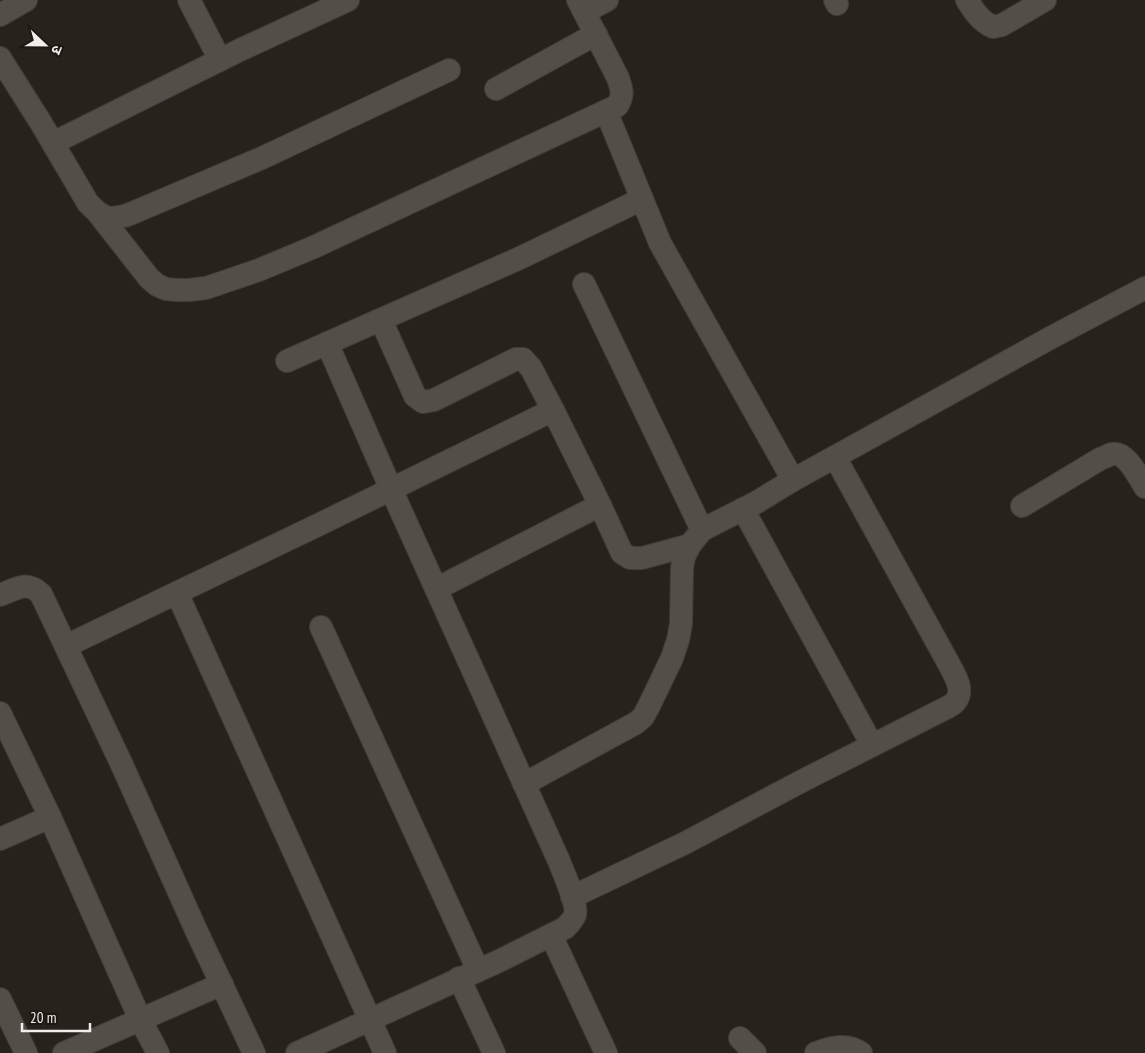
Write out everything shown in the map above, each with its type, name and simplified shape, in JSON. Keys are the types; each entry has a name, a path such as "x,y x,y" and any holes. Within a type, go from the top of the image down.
{"street":[{"path":"0,15 26,0"},
{"path":"189,0 220,60"},
{"path":"52,143 220,60 314,7 348,0"},
{"path":"0,58 88,203 149,278 157,285 166,289 206,288 259,270 314,247 617,106 622,97 618,78 582,6 607,0"},
{"path":"967,0 985,23 993,27 1045,0"},
{"path":"496,89 596,34"},
{"path":"98,214 109,218 118,218 130,214 262,158 449,70"},
{"path":"606,111 660,242 793,480"},
{"path":"286,361 520,258 642,199"},
{"path":"584,284 696,538"},
{"path":"381,320 415,396 423,402 434,400 516,359 523,359 531,368 553,410 622,553 630,558 642,558 696,538 834,457 1145,288"},
{"path":"296,1053 565,928 575,915 575,906 559,860 391,490 327,343"},
{"path":"66,646 553,410"},
{"path":"1022,506 1100,459 1113,454 1123,456 1132,466 1145,487"},
{"path":"572,897 686,843 948,707 956,701 960,693 958,681 834,457"},
{"path":"436,589 600,505"},
{"path":"743,509 872,745"},
{"path":"524,784 636,723 642,717 658,688 678,640 681,624 682,568 684,557 696,538"},
{"path":"0,595 24,586 34,587 41,594 254,1053"},
{"path":"177,593 385,1053"},
{"path":"321,627 469,974 494,1053"},
{"path":"0,713 50,817 140,1019 158,1053"},
{"path":"0,839 50,817"},
{"path":"551,934 606,1053"},
{"path":"64,1053 222,984"},
{"path":"0,999 26,1053"},
{"path":"816,1053 840,1046 853,1048 861,1053"}]}
